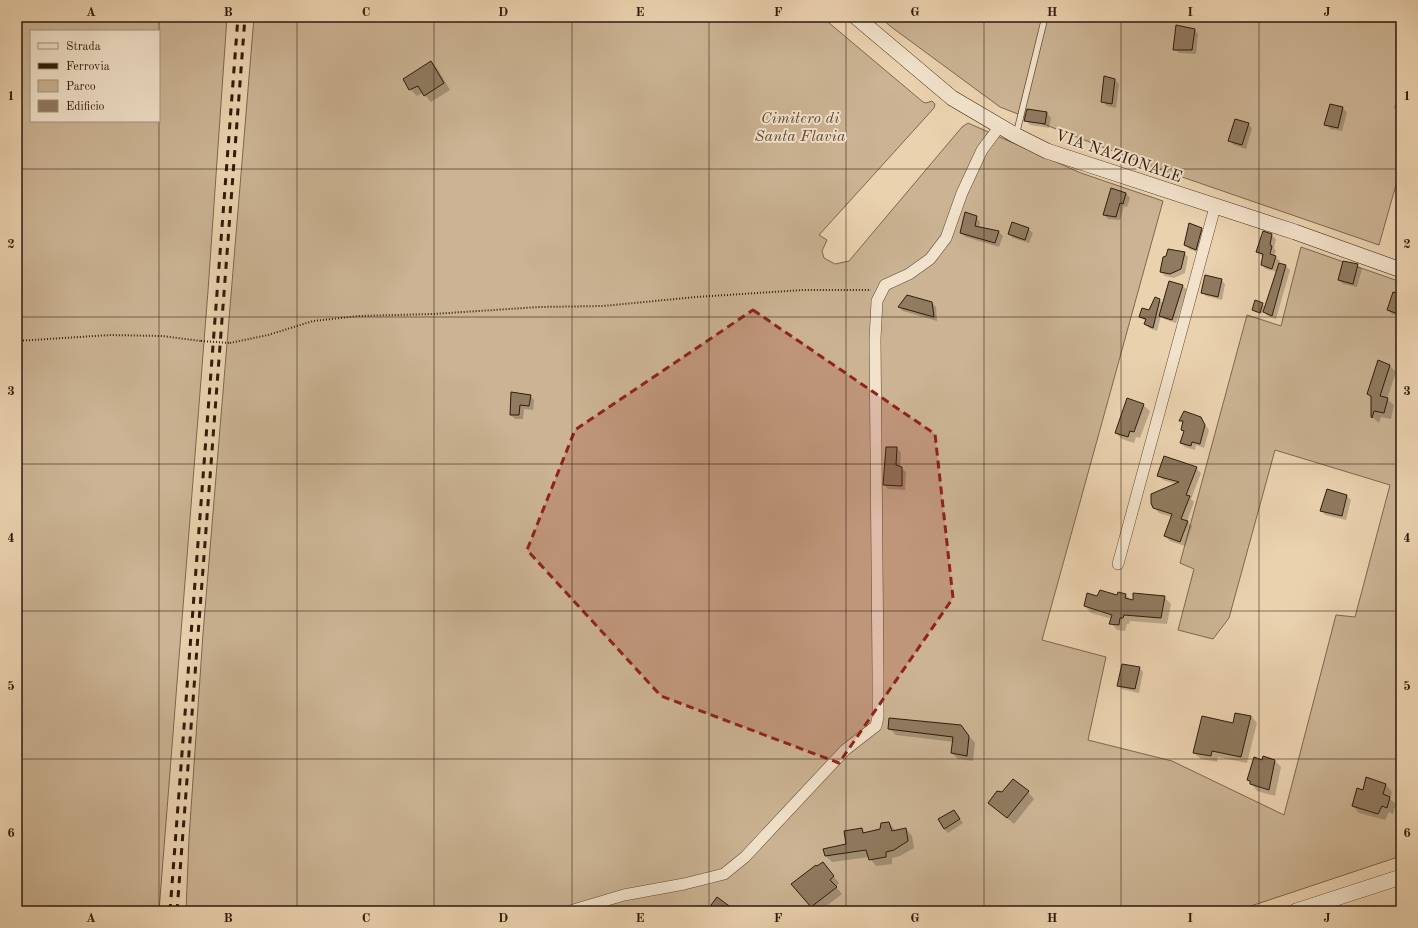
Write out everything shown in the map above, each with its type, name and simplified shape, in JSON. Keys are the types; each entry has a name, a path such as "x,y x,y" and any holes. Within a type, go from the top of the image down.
{"main road":[{"name":"VIA NAZIONALE","path":"856,17 952,98 1016,135 1048,151 1295,232 1401,270"},
{"path":"1296,911 1401,877"}],"street":[{"path":"570,911 624,895 684,884 724,874 745,857 845,750 876,726 878,717 875,339 877,301 885,285 909,274 930,259 946,238 962,193 979,157 1000,126"},
{"path":"1118,564 1216,207"}],"lane":[{"path":"1016,135 1044,17"}],"path":[{"path":"17,341 110,335 162,336 230,343 268,335 313,320 359,316 433,314 539,307 603,306 696,297 803,290 882,291"}],"highlighted area":[{"path":"753,310 935,434 953,598 839,763 661,696 527,550 575,430"}],"green space":[{"path":"17,17 227,17 208,291 159,911 17,911"},
{"name":"Cimitero di Santa Flavia","path":"254,17 822,17 923,102 926,103 932,101 935,104 934,108 819,235 827,240 822,251 824,258 835,264 849,261 962,127 968,123 1081,173 1163,201 1042,640 1106,657 1088,740 1172,761 1284,815 1336,615 1355,617 1390,485 1275,450 1229,618 1213,639 1178,630 1194,569 1180,563 1247,315 1281,326 1301,247 1401,282 1401,856 1236,911 186,911 189,838 203,634"},
{"path":"880,17 1401,17 1401,167 1379,245 1156,168 1000,107"}],"building":[{"path":"1176,25 1195,29 1192,50 1173,50"},
{"path":"431,61 444,83 424,96 418,86 409,90 403,79"},
{"path":"1104,76 1115,79 1112,104 1101,102"},
{"path":"1330,104 1343,107 1338,128 1324,125"},
{"path":"1027,109 1047,112 1045,124 1024,121"},
{"path":"1235,119 1249,123 1242,145 1228,141"},
{"path":"1111,188 1126,193 1123,204 1120,203 1116,217 1103,215"},
{"path":"965,212 977,216 975,226 999,231 995,243 960,233"},
{"path":"1012,222 1029,228 1025,240 1008,234"},
{"path":"1189,223 1202,228 1196,250 1184,245"},
{"path":"1263,231 1272,234 1270,254 1276,256 1272,269 1261,265 1263,254 1256,252"},
{"path":"1168,249 1185,252 1181,269 1170,274 1160,272 1163,257 1166,256"},
{"path":"1343,261 1358,264 1353,284 1338,280"},
{"path":"1279,263 1286,265 1272,316 1263,312"},
{"path":"1205,275 1222,279 1218,297 1201,293"},
{"path":"1169,281 1183,285 1172,320 1159,316"},
{"path":"1393,292 1401,294 1401,315 1387,310"},
{"path":"907,295 932,302 934,317 898,307"},
{"path":"1155,297 1160,299 1153,328 1144,324 1146,319 1139,317 1142,308 1149,310"},
{"path":"1255,300 1263,303 1260,313 1252,310"},
{"path":"1378,360 1390,365 1380,396 1388,398 1384,413 1374,411 1372,418 1371,396 1367,394"},
{"path":"511,392 531,395 529,406 520,405 519,415 510,415"},
{"path":"1127,398 1144,404 1134,432 1130,431 1128,437 1115,433"},
{"path":"1184,411 1201,417 1205,425 1200,444 1192,442 1191,446 1180,443 1184,431 1181,430 1183,421 1179,421"},
{"path":"886,447 897,447 896,465 902,467 902,486 883,485"},
{"path":"1164,456 1197,467 1186,495 1190,496 1181,519 1188,521 1180,542 1164,536 1172,514 1153,508 1151,503 1151,494 1179,482 1157,476"},
{"path":"1327,489 1347,495 1342,516 1320,511"},
{"path":"1100,590 1117,595 1118,592 1126,594 1125,598 1133,600 1133,593 1165,596 1161,618 1124,615 1123,618 1120,618 1119,625 1109,624 1112,615 1084,606 1087,593 1097,596"},
{"path":"1122,664 1140,667 1135,689 1117,686"},
{"path":"1235,713 1251,716 1241,757 1212,751 1211,756 1193,753 1202,716 1233,723"},
{"path":"889,718 961,725 969,736 967,756 951,753 953,737 888,729"},
{"path":"1263,756 1275,760 1269,790 1250,784 1250,781 1247,780 1254,757 1262,760"},
{"path":"1366,777 1386,784 1383,794 1390,797 1387,808 1382,806 1378,814 1352,806 1357,788 1363,790"},
{"path":"1013,779 1029,791 1007,818 988,803 997,791 1002,792"},
{"path":"954,810 960,819 944,829 938,819"},
{"path":"889,822 892,831 906,828 908,841 894,850 886,852 886,857 869,860 866,850 825,856 823,849 846,844 844,831 862,828 863,833 880,829 881,823"},
{"path":"823,862 834,876 830,880 837,887 811,907 791,884 816,865 817,866"},
{"path":"717,897 736,911 716,911 711,905"}],"railway":[{"path":"170,911 238,17"},
{"path":"177,911 245,17"}]}
